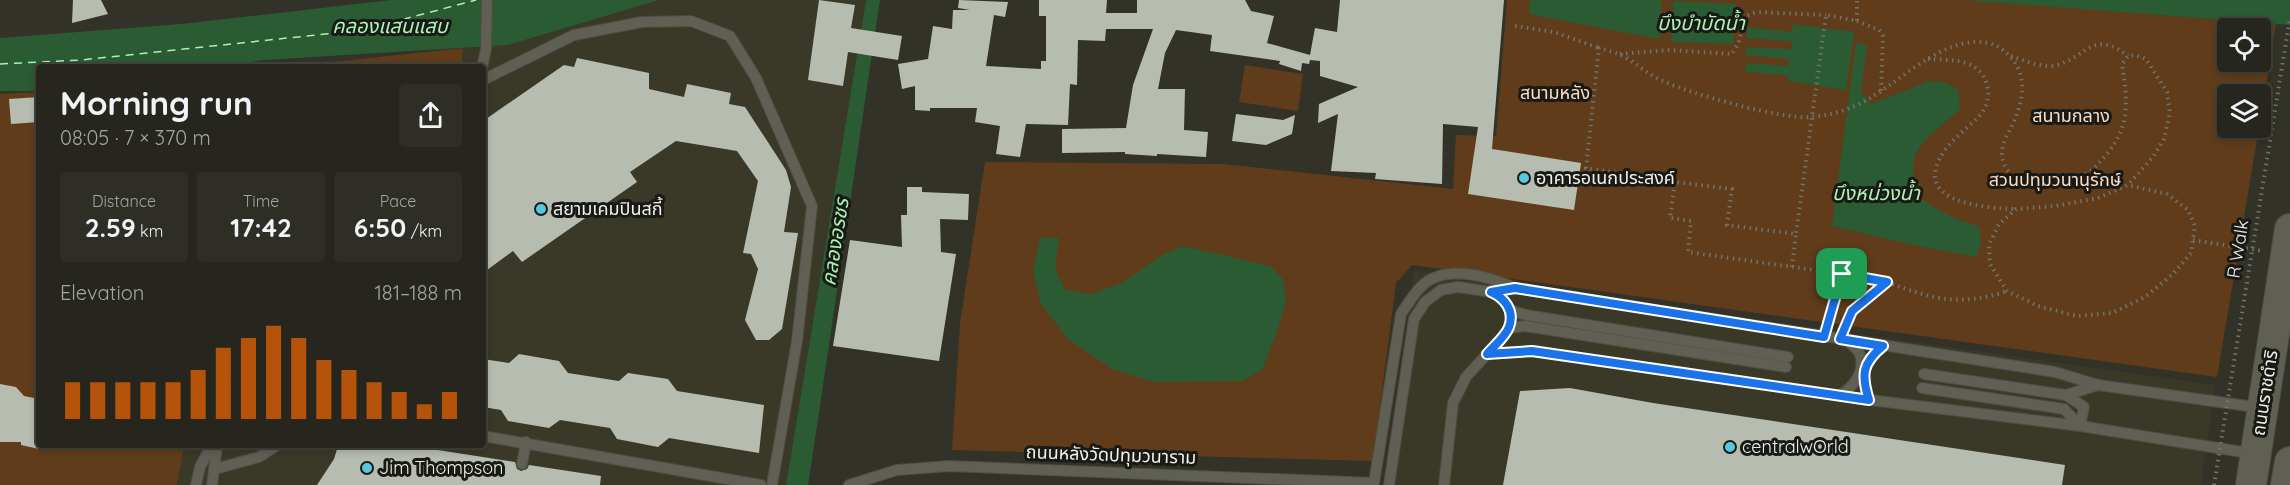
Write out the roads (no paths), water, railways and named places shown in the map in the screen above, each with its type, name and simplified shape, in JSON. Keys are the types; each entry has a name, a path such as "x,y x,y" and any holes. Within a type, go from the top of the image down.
{"main road":[{"name":"ถนนราชดำริ","path":"2251,485 2290,229"},
{"path":"2286,485 2290,462"}],"lane":[{"path":"483,64 486,49 487,0"},
{"path":"486,79 574,35 642,22 691,21 730,36 756,78 812,206 798,341 772,485"},
{"name":"ถนนหลังวัดปทุมวนาราม","path":"849,485 897,470 949,466 1374,483 1399,322 1401,314 1414,293 1435,277 1458,273 1494,279 1515,288"},
{"path":"1389,485 1414,319 1425,302 1441,290 1458,287 1491,292 1502,297 1510,310 1509,328 1466,377 1453,403 1444,485"},
{"path":"1491,292 1515,288 2055,372 2098,385 2262,408"},
{"path":"1509,328 1525,326 1787,362 1526,315 1510,310"},
{"path":"1840,396 1855,385 1861,369 1860,354 1844,340"},
{"path":"1869,400 1864,385 1864,369 1872,356 1883,346"},
{"path":"1487,354 1532,351 1869,400 2080,426 2256,454"},
{"path":"1924,374 2066,395 2084,407 2080,426"},
{"path":"2066,395 2098,385"},
{"path":"1922,387 2064,409 2080,426"},
{"path":"486,436 526,442 725,482 761,485"},
{"path":"522,464 526,442"},
{"path":"196,485 200,467 210,448"},
{"path":"212,485 217,448"},
{"path":"214,469 259,457 273,448"}],"water":[{"name":"คลองแสนแสบ","path":"391,0 659,0 508,45 265,60 237,64 36,64 36,91 0,91 0,38 181,24"},
{"name":"คลองอรชร","path":"866,0 880,0 809,480 808,485 786,485"},
{"name":"บึงบำบัดน้ำ","path":"1530,0 1661,0 1661,15 1673,15 1673,1 1736,4 1733,44 1671,42 1672,21 1660,20 1659,39 1529,14"},
{"path":"1963,0 2290,0 2290,25 2271,24 2271,18 2217,19"},
{"name":"บึงบำบัดน้ำ","path":"1793,24 1854,32 1846,90 1788,81 1787,75 1746,72 1746,63 1789,66 1789,59 1746,55 1746,47 1792,49 1791,41 1746,38 1747,27 1792,32"},
{"name":"บึงหน่วงน้ำ","path":"1856,43 1867,45 1861,92 1871,104 1929,81 1943,82 1958,89 1960,109 1924,141 1915,158 1913,174 1917,196 1954,218 1979,226 1981,244 1976,257 1832,226"},
{"path":"1040,238 1059,238 1055,268 1065,290 1092,294 1123,282 1162,255 1183,246 1270,266 1283,279 1286,302 1262,370 1242,381 1155,382 1112,369 1069,340 1041,304 1033,271"}],"place":[{"name":"อาคารอเนกประสงค์","path":"1524,178"},
{"name":"สยามเคมปินสกี้","path":"541,209"},
{"name":"centralwOrld","path":"1730,447"},
{"name":"Jim Thompson","path":"367,468"}],"park label":[{"name":"สนามหลัง","path":"1555,93"},
{"name":"สนามกลาง","path":"2071,116"},
{"name":"สวนปทุมวนานุรักษ์","path":"2055,180"}]}
